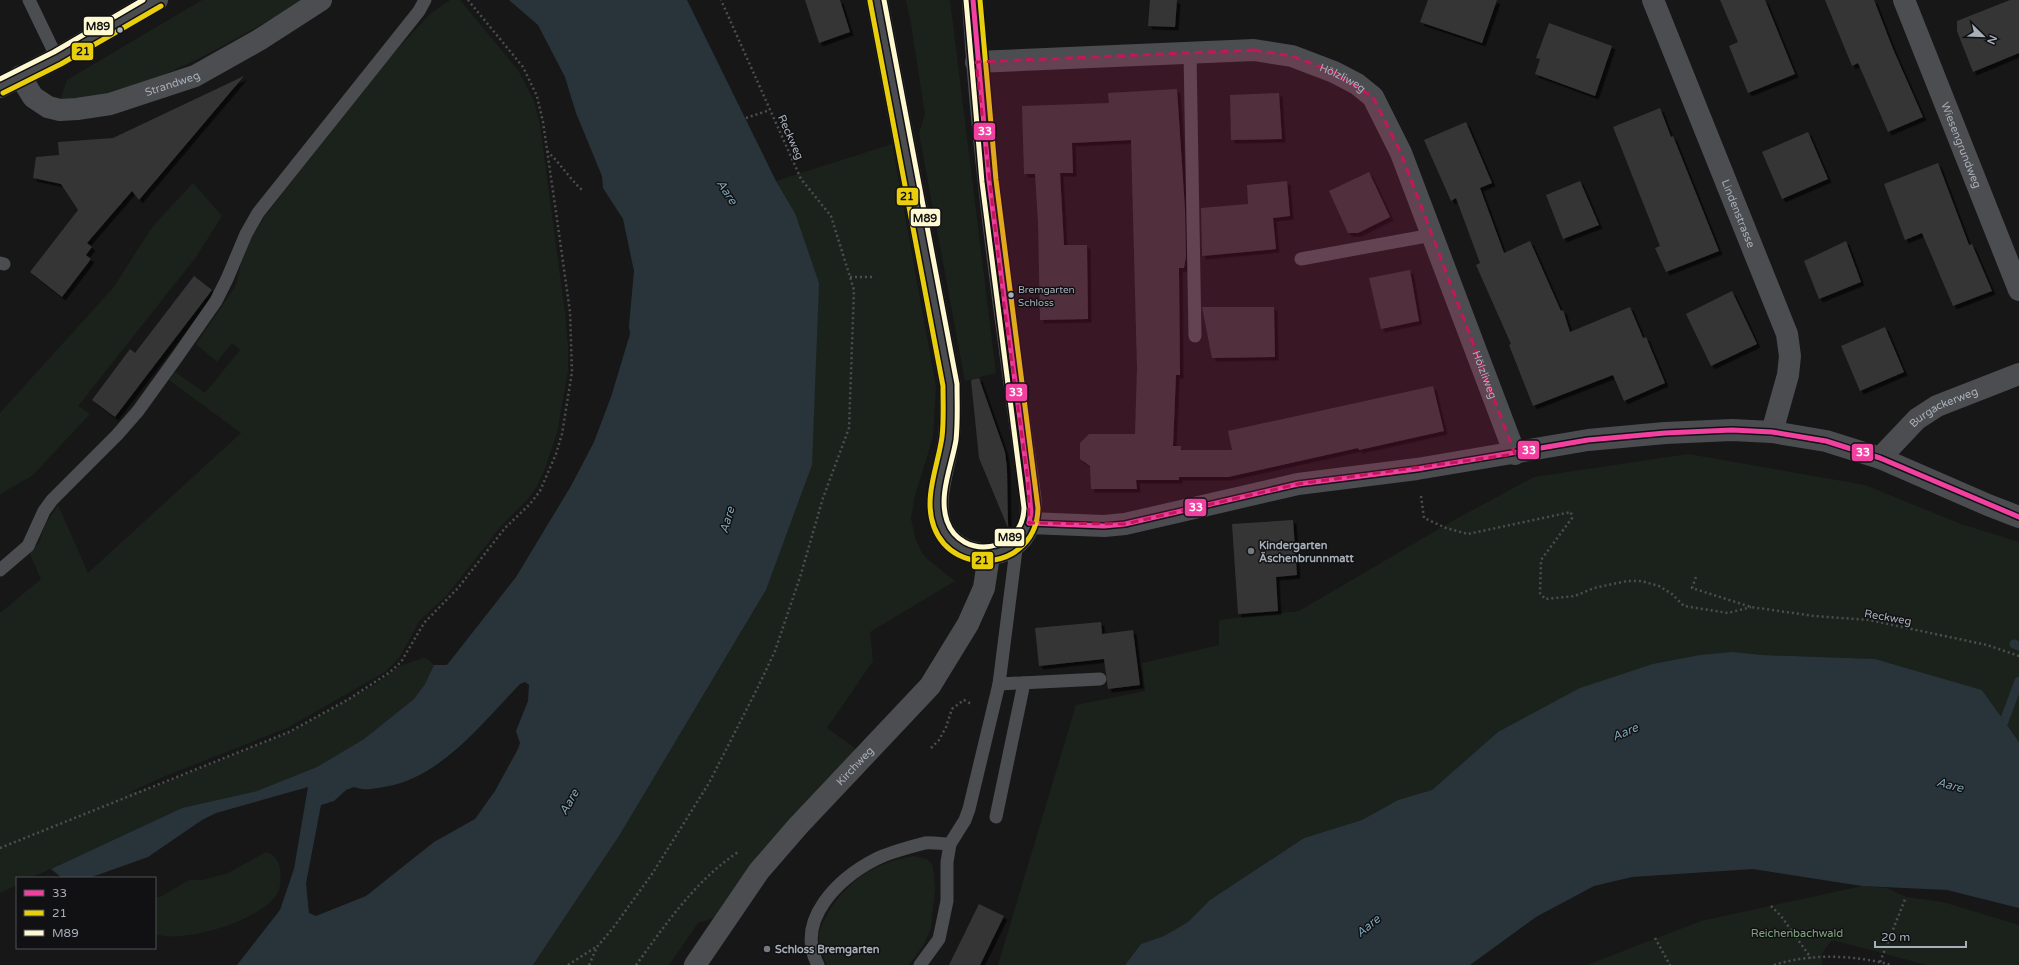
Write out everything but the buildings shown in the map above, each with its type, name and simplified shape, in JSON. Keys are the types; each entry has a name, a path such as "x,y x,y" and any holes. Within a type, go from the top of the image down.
{"street":[{"path":"0,87 57,58 157,0"},
{"name":"Strandweg","path":"20,76 33,97 48,107 60,110 110,104 195,76 259,40 321,0"},
{"path":"877,0 950,385 949,438 939,497 938,512 945,532 957,546 976,554 989,555 1009,548 1018,542 1029,523 1031,512 1003,297 976,62 973,0"},
{"name":"Lindenstrasse","path":"1653,0 1787,334 1790,356 1788,375 1772,432"},
{"name":"Wiesengrundweg","path":"1904,0 2019,290"},
{"name":"Hölzliweg","path":"976,62 1254,50 1292,56 1334,72 1357,84 1373,97 1401,153 1515,454"},
{"name":"Burgackerweg","path":"1880,458 1917,419 1937,406 2019,374"},
{"path":"1029,523 1104,526 1125,524 1298,484 1417,469 1515,454 1588,440 1732,430 1772,432 1826,441 1880,458 1988,505 2019,516"},
{"name":"Kirchweg","path":"695,965 760,871 798,826 930,686 968,624 984,588 989,555"}],"lane":[{"path":"29,0 57,58"},
{"path":"0,570 28,546 36,532 44,511 52,500 117,435 142,405 216,301 246,234 258,213 419,11 425,0"},
{"path":"1190,53 1195,336"},
{"path":"1301,259 1432,235"},
{"path":"920,965 939,939 947,901 947,862 950,844 965,820 969,809 999,684 1018,542"},
{"path":"999,684 1100,679"},
{"path":"996,817 1024,683"},
{"path":"818,965 814,958 810,943 813,924 824,900 842,882 877,859 927,843 950,844"}],"path":[{"path":"0,848 289,732 348,699 384,676 397,667 424,623 458,588 505,528 530,504 540,491 556,454 567,409 572,372 570,312 543,122 537,96 523,67 468,0"},
{"name":"Reckweg","path":"597,947 613,928 652,874 709,783 775,651 801,574 823,498 849,428 854,290 831,216 801,179 721,0"},
{"path":"746,118 770,110"},
{"path":"547,150 557,160 569,179 583,191"},
{"path":"850,277 872,277 873,274"},
{"path":"1417,469 1424,518 1446,528 1468,534 1570,512 1572,518 1540,560 1540,593 1545,599 1575,596 1594,588 1627,581 1641,581 1660,586 1672,594 1684,606 1728,613 1751,607"},
{"path":"1696,576 1692,588 1751,607"},
{"name":"Reckweg","path":"1751,607 1814,616 1869,620 1987,645 2019,656"},
{"path":"931,748 939,740 946,727 952,709 964,700 973,705 993,709"},
{"path":"636,965 671,917 697,886 720,864 744,848"},
{"path":"1880,962 1906,898"},
{"path":"1771,906 1781,916 1811,958"},
{"path":"1655,938 1670,965"},
{"path":"568,965 597,947"},
{"path":"589,965 597,947"},
{"path":"1774,965 1811,958 1860,958 1892,965"}],"highlighted area":[{"path":"1254,50 1292,56 1334,72 1373,97 1401,153 1515,454 1298,484 1125,524 1029,523 1028,481 1003,297 976,62"}],"green space":[{"path":"202,0 304,0 208,54 159,77 133,87 102,96 64,100 61,98 67,80"},
{"path":"450,0 460,0 518,70 534,101 540,125 565,313 568,346 568,371 557,433 544,471 536,488 527,500 502,525 447,595 420,620 399,658 385,672 287,728 163,777 128,793 152,788 290,732 376,684 398,667 423,658 428,659 434,665 425,684 414,699 364,739 317,767 257,791 182,808 33,877 16,877 16,885 0,893 0,613 41,579 29,552 39,543 45,525 58,505 88,573 241,433 169,380 175,372 205,393 240,350 232,343 217,362 196,344 235,287 244,253 252,237 265,216 387,60 429,15"},
{"path":"906,0 950,0 996,373 965,381 919,133 925,114"},
{"path":"892,144 936,386 933,437 914,499 911,519 915,537 921,551 927,559 955,581 870,632 873,661 827,728 859,751 716,917 698,923 669,965 533,965 619,836 766,590 812,465 795,213 776,181"},
{"path":"193,183 222,216 196,257 78,406 90,414 32,476 0,494 0,413 113,288 153,226"},
{"path":"1688,454 1865,485 1961,524 2019,542 2019,742 1982,690 1875,659 1762,655 1733,652 1498,732 1432,790 1398,800 1362,820 1304,838 1210,900 1188,922 1164,936 1141,944 1125,965 998,965 1076,705 1145,691 1142,663 1219,645 1219,620 1299,611 1456,519 1534,477"},
{"path":"266,852 272,854 278,861 279,867 280,887 278,893 267,905 253,914 220,928 184,936 156,934 156,897 160,897 189,880 203,880 228,873"},
{"path":"915,856 927,859 933,866 935,889 931,928 923,946 909,965 827,965 820,947 819,933 823,921 844,891 865,874 888,862"},
{"name":"Reichenbachwald","path":"1862,886 1887,888 1906,897 1943,902 2019,925 2019,965 1927,965 1832,940 1822,953 1822,965 1587,965 1701,921"}],"water":[{"name":"Aare","path":"509,0 687,0 776,181 795,213 819,283 812,465 766,590 619,836 533,965 237,965 280,910 294,869 308,787 216,813 202,820 148,857 92,877 61,877 51,869 182,808 257,791 317,767 364,739 414,699 425,684 434,665 447,665 516,577 571,486 594,442 611,397 630,334 629,326 634,271 623,219 603,188 602,176 576,113 565,77 538,25","holes":["525,682 529,685 528,701 516,731 520,743 518,749 495,791 475,819 434,842 366,896 316,916 309,913 306,883 321,805 334,801 346,790 354,787 365,789 384,787 405,782 424,773 459,747 520,684"]},
{"name":"Aare","path":"1733,652 1762,655 1875,659 1982,690 2019,742 2019,908 1947,890 1862,886 1753,869 1632,877 1594,886 1536,917 1470,965 1125,965 1141,944 1164,936 1188,922 1210,900 1304,838 1362,820 1398,800 1432,790 1498,732 1580,688 1653,664 1700,655"}],"waterway":[{"path":"2014,644 2019,646"},
{"path":"2000,732 2019,681"}],"transit line":[{"name":"M89","path":"0,79 54,52 143,0"},
{"name":"M89","path":"884,0 957,384 956,440 945,491 945,511 947,521 954,534 965,542 977,546 990,546 1003,542 1014,535 1021,523 1024,508 982,182 966,0"},
{"name":"33","path":"973,0 989,181 1028,481 1031,512 1029,523"},
{"name":"21","path":"870,1 943,386 943,431 932,482 930,505 931,516 934,527 944,544 959,555 975,560 993,560 1010,555 1024,544 1034,529 1038,508 996,180 980,0"},
{"name":"21","path":"3,93 61,64 161,6"},
{"name":"33","path":"1029,523 1104,526 1125,524 1298,484 1417,469 1588,440 1665,433 1732,430 1772,432 1826,441 1880,458 2019,517"}],"place":[{"name":"Bremgarten Schloss","path":"1011,295"},
{"name":"Kindergarten Äschenbrunnmatt","path":"1251,551"},
{"name":"Schloss Bremgarten","path":"767,949"}]}
